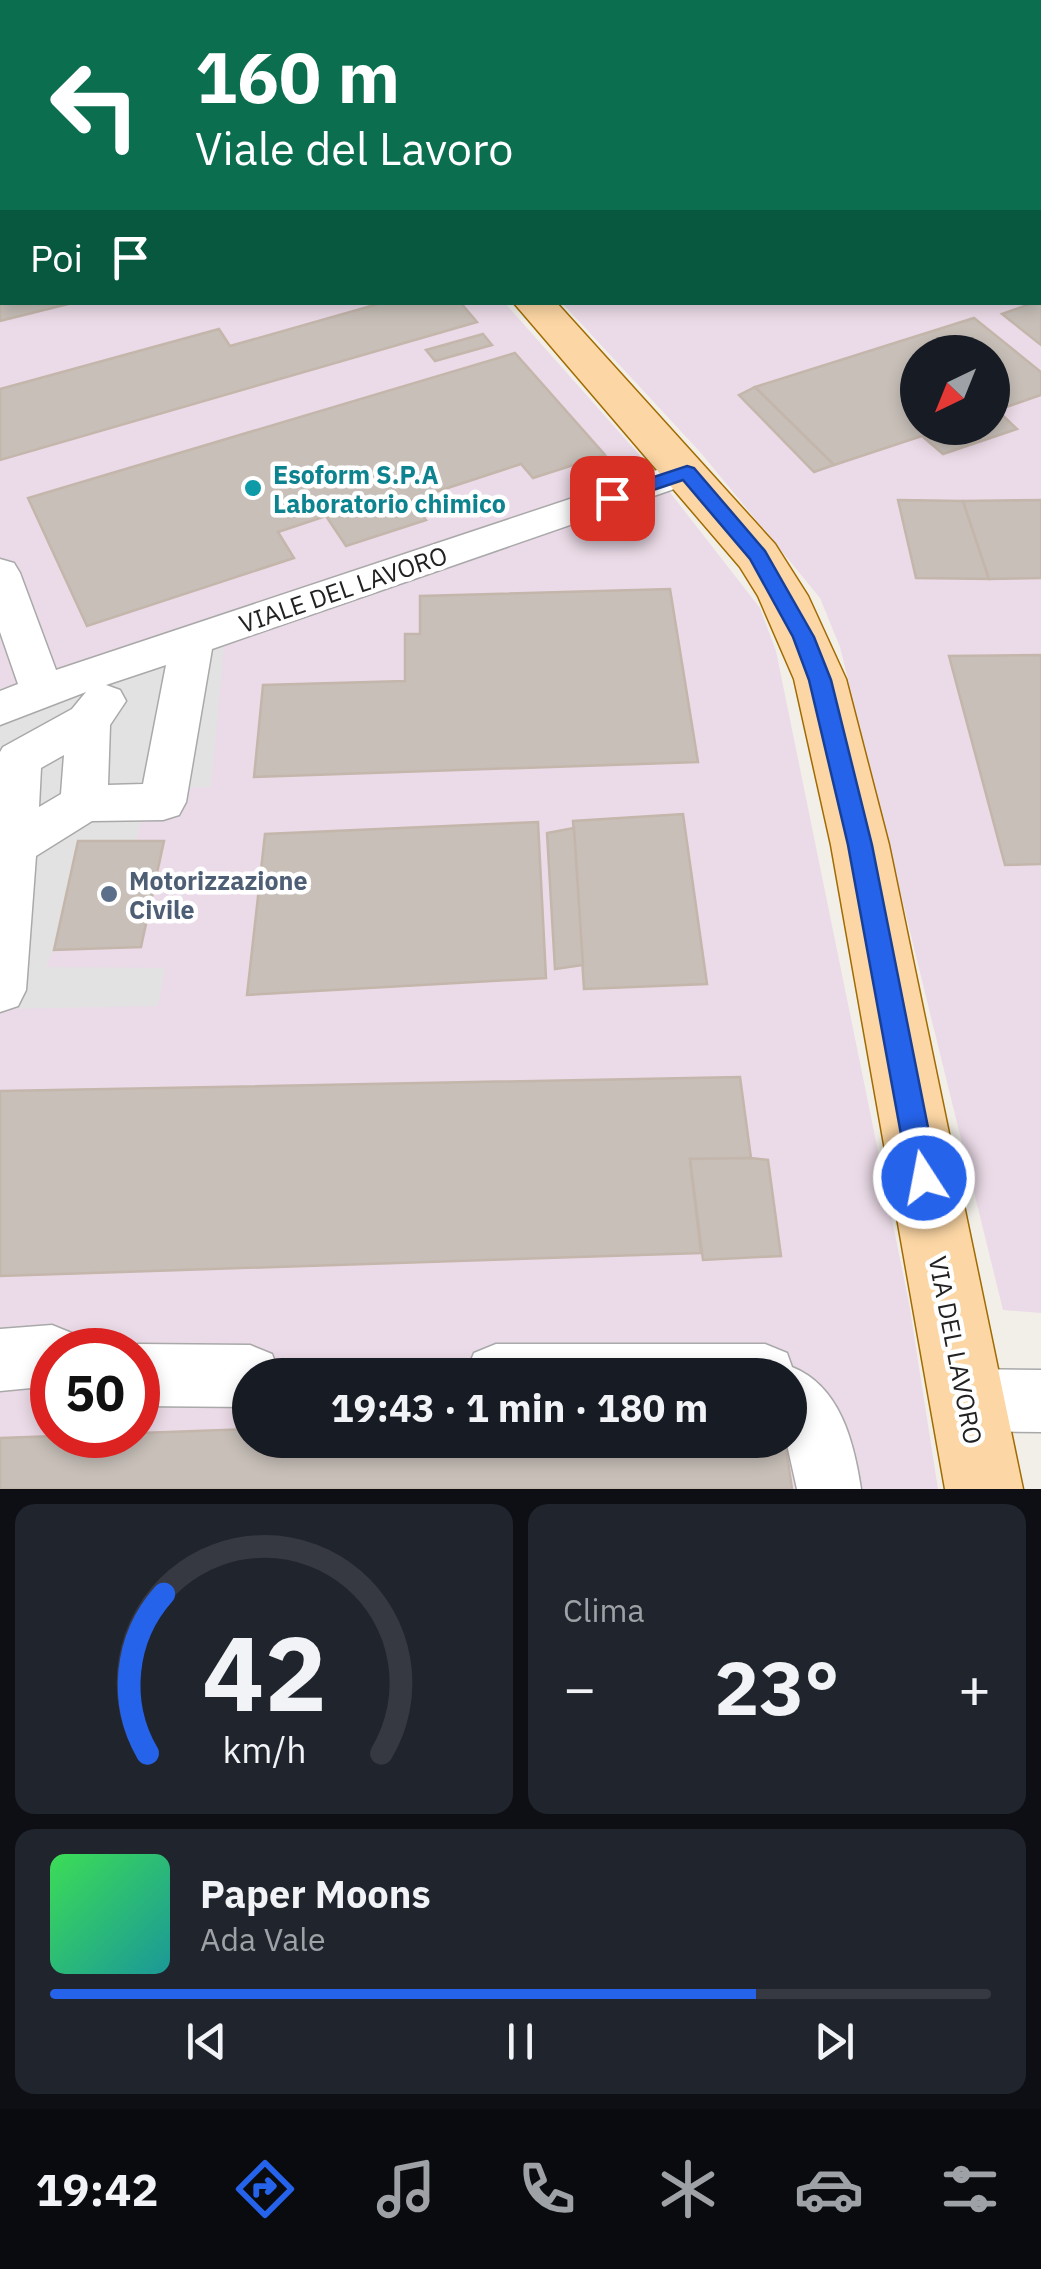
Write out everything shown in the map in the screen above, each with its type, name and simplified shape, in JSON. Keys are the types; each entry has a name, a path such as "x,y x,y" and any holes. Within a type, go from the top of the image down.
{"main road":[{"name":"VIA DEL LAVORO","path":"536,305 758,556 783,596 820,680 860,845 984,1489"}],"street":[{"name":"VIALE DEL LAVORO","path":"0,709 42,691 687,472"},
{"path":"0,573 42,691"},
{"path":"14,846 84,803 164,802 192,640"},
{"path":"0,990 14,846 10,759 88,721 140,658"},
{"path":"84,803 88,721"},
{"path":"0,1360 30,1358"},
{"path":"160,1374 232,1376"},
{"path":"966,1400 1041,1401"},
{"path":"807,1417 824,1450 829,1489"}],"shaded area":[{"path":"0,305 507,305 651,468 760,608 776,651 909,1303 938,1489 0,1489"},
{"path":"564,305 1041,305 1041,1313 1003,1310 840,647 820,598 701,453"},
{"path":"225,636 211,787 187,788 144,813 136,841 78,841 54,949 46,967 165,968 158,1006 0,1009 0,709"}],"building":[{"path":"0,305 64,305 0,321"},
{"path":"374,305 463,305 477,322 0,460 0,389 219,329 230,346"},
{"path":"1027,305 1041,305 1041,345 1002,314"},
{"path":"974,318 995,335 920,335"},
{"path":"483,334 492,345 435,361 426,350"},
{"path":"900,341 900,443 834,465 755,387"},
{"path":"1010,347 1041,372 1041,395 1010,406"},
{"name":"Esoform S.P.A Laboratorio chimico","path":"515,353 605,455 533,478 521,464 411,500 426,520 346,546 326,516 278,532 294,558 87,626 28,498"},
{"path":"755,387 834,465 814,472 739,395"},
{"path":"932,445 970,445 943,454"},
{"path":"898,500 963,501 989,579 916,578"},
{"path":"1041,500 1041,578 989,579 963,501"},
{"path":"670,589 698,762 254,777 263,685 405,681 405,634 420,634 420,596"},
{"path":"1041,655 1041,864 1005,865 949,656"},
{"path":"683,814 707,984 584,989 573,821"},
{"path":"538,822 546,978 247,995 265,834"},
{"path":"574,828 583,965 555,969 547,833"},
{"name":"Motorizzazione Civile","path":"78,841 164,841 141,947 54,950"},
{"path":"740,1077 751,1158 690,1159 701,1253 0,1276 0,1091"},
{"path":"690,1159 768,1160 781,1256 703,1260"},
{"path":"232,1430 232,1458 788,1458 792,1489 0,1489 0,1438 30,1437 30,1458 160,1458 160,1432"}],"place":[{"name":"Esoform S.P.A Laboratorio chimico","path":"253,488"},
{"name":"Motorizzazione Civile","path":"109,894"}],"route":[{"path":"612,498 687,472 758,556 803,637 820,680 860,845 924,1178"}]}
